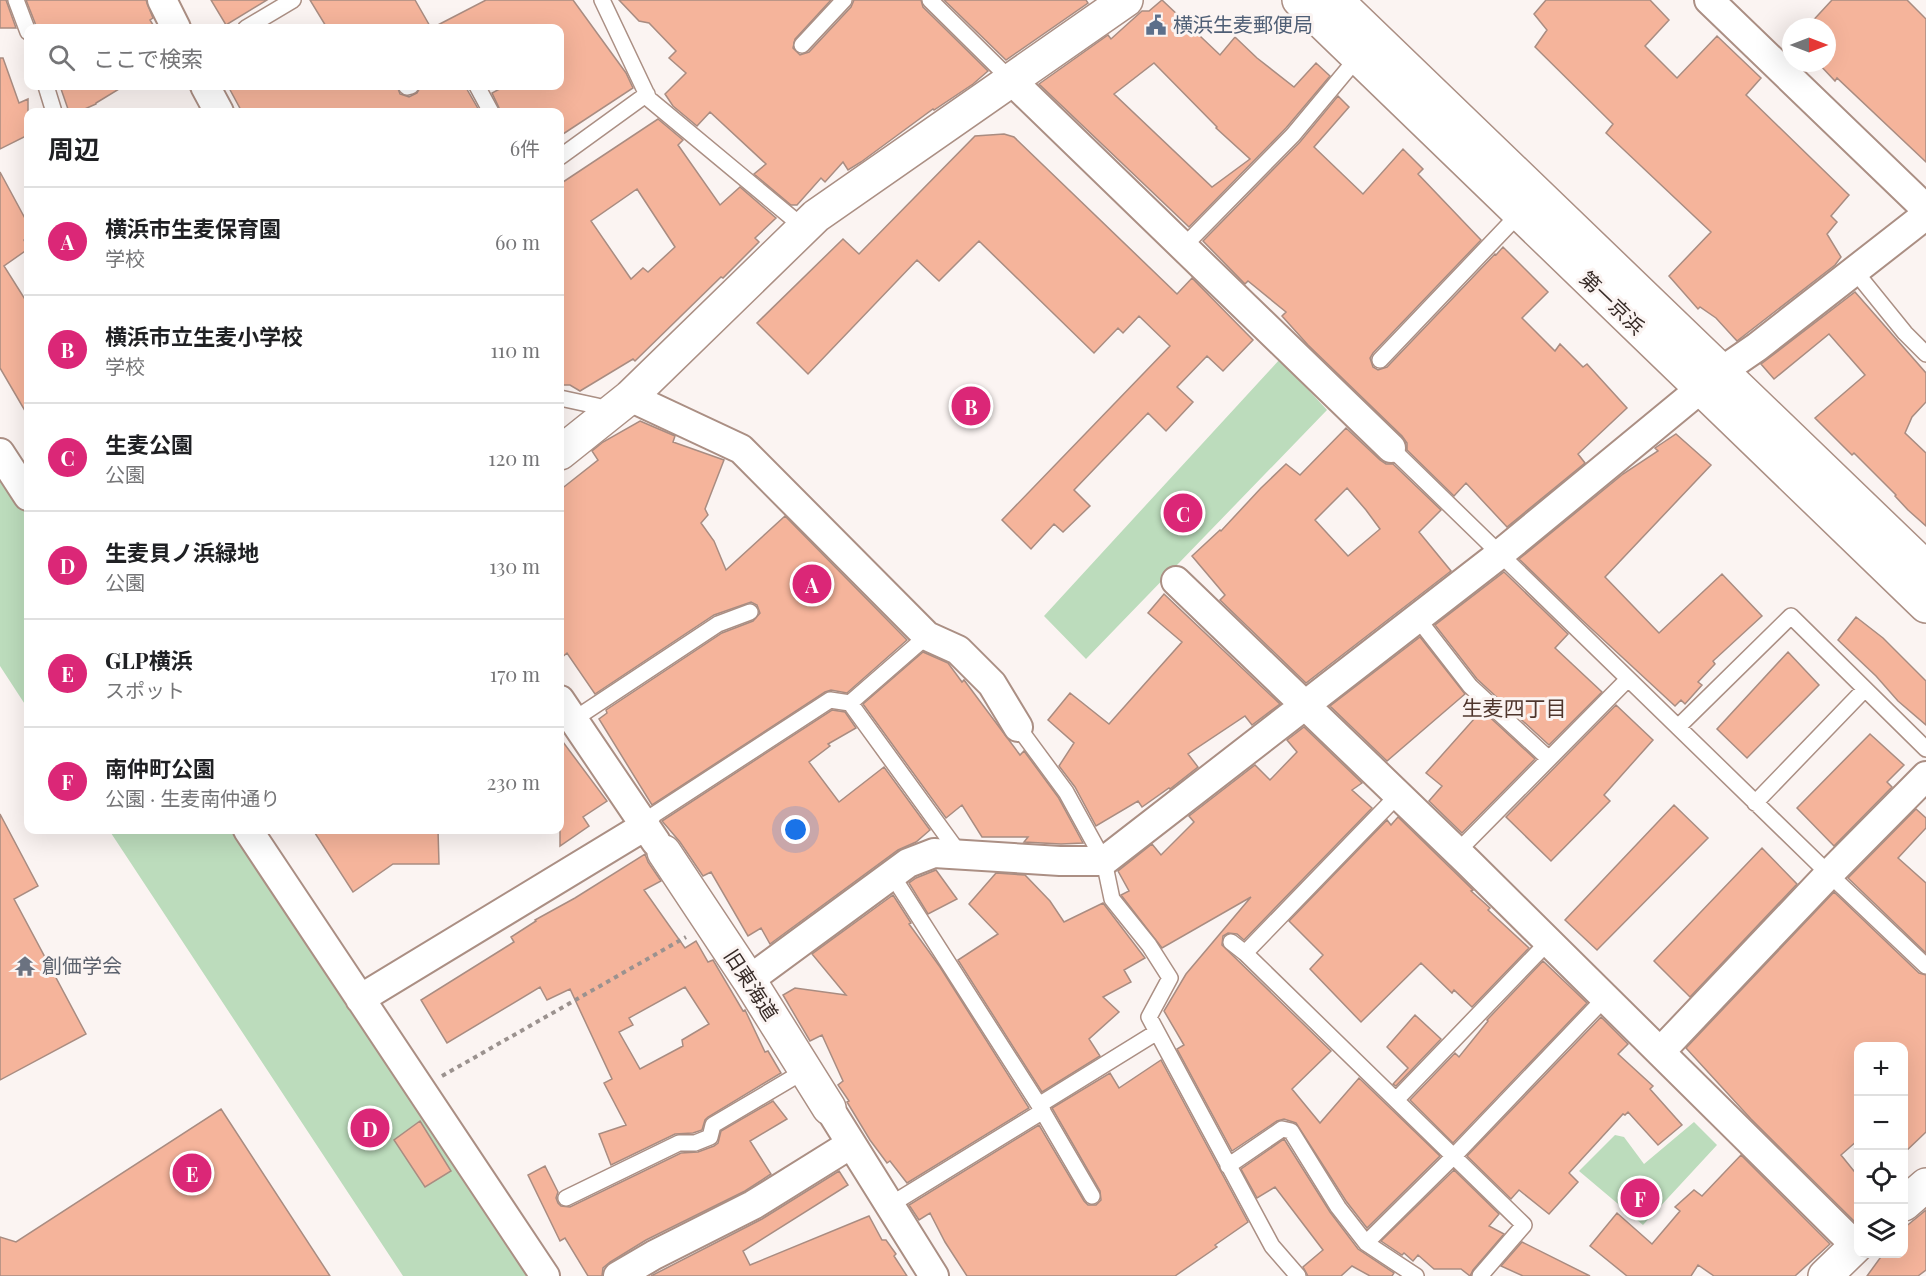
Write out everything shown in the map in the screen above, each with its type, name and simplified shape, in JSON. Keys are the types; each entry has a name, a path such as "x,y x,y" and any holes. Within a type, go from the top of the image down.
{"main road":[{"path":"564,450 620,406 816,216 1126,0"},
{"name":"第一京浜","path":"1299,0 1520,213 1925,567"},
{"name":"第一京浜","path":"1336,0 1711,380 1926,606"},
{"name":"旧東海道","path":"654,839 749,980 830,1108"},
{"path":"1908,1201 1926,1185"},
{"path":"1825,1276 1854,1248"}],"street":[{"path":"162,0 174,24"},
{"path":"1709,0 1926,209"},
{"path":"1011,80 1390,448"},
{"path":"207,90 217,108"},
{"path":"749,980 908,862 934,853 1060,861 1104,861 1418,619 1711,380 1757,347 1926,215"},
{"path":"620,406 741,448 927,636 958,650 992,684 1018,727"},
{"path":"0,453 24,490"},
{"path":"1176,581 1457,852 1854,1242"},
{"name":"旧東海道","path":"566,710 654,839"},
{"path":"1660,1052 1829,874 1926,776"},
{"path":"251,834 545,1276"},
{"path":"360,999 654,839"},
{"name":"旧東海道","path":"830,1108 930,1275"},
{"path":"618,1276 654,1255 753,1205 852,1144"}],"lane":[{"path":"16,0 25,24"},
{"path":"253,24 293,0"},
{"path":"602,0 649,99 803,227"},
{"path":"802,45 844,0"},
{"path":"930,0 1011,80"},
{"path":"1183,247 1293,135 1358,57"},
{"path":"47,90 53,108"},
{"path":"479,90 489,108"},
{"path":"564,154 647,94"},
{"path":"1380,360 1520,213"},
{"path":"1854,270 1905,333 1926,354"},
{"path":"564,399 597,406 620,406"},
{"path":"1390,448 1926,966"},
{"path":"566,710 718,624 750,612"},
{"path":"1678,727 1791,616 1926,749"},
{"path":"1418,619 1470,686 1549,759"},
{"path":"850,703 927,636"},
{"path":"1457,852 1628,679"},
{"path":"1755,802 1865,689"},
{"path":"654,839 655,814 830,700 850,703 959,853"},
{"path":"1018,727 1066,792 1104,861 1112,899 1149,945 1170,978 1149,1017 1272,1246 1298,1276"},
{"path":"1245,953 1398,795"},
{"path":"892,875 1041,1108 1092,1196"},
{"path":"1231,942 1245,953 1524,1225 1480,1276"},
{"path":"1396,1100 1548,942"},
{"path":"1366,1243 1454,1156 1605,998"},
{"path":"890,1205 1156,1032"},
{"path":"566,1198 679,1143 695,1143 710,1137 713,1125 806,1070"},
{"path":"1228,1166 1282,1129 1291,1131 1338,1207 1366,1243 1416,1276"}],"path":[{"path":"420,1089 710,923"}],"green space":[{"path":"1280,359 1327,410 1086,659 1044,616"},
{"path":"0,473 24,510 24,703 0,666"},
{"path":"112,834 239,834 532,1276 403,1276"},
{"path":"1694,1122 1717,1145 1643,1225 1579,1171 1615,1135 1624,1137 1644,1164"}],"building":[{"path":"0,0 6,0 16,28 0,28"},
{"path":"26,0 146,0 153,18 150,20 152,24 35,24"},
{"path":"211,0 267,0 228,24 225,24"},
{"path":"310,0 415,0 429,24 325,24"},
{"path":"486,0 573,0 626,73 633,88 564,133 564,108 499,108 492,93 498,90 564,90 564,24 440,24"},
{"path":"619,0 831,0 795,39 793,48 800,55 809,52 851,7 854,0 921,0 923,7 988,71 973,84 933,109 861,162 848,170 843,162 825,182 821,178 797,205 791,205 754,174 766,164 710,112 697,126 673,106 665,94 686,73 669,58 676,51 649,23 639,21"},
{"path":"944,0 1086,0 1088,3 1006,60"},
{"path":"1162,0 1220,55 1235,37 1294,87 1316,63 1330,76 1286,128 1189,227 1039,84 1108,35 1111,39 1142,11 1149,11","holes":["1154,63 1250,159 1212,187 1114,94"]},
{"path":"1546,0 1650,0 1669,20 1645,46 1677,78 1717,36 1761,78 1746,95 1849,195 1831,216 1837,222 1827,234 1841,257 1835,265 1737,341 1716,318 1700,307 1698,309 1669,276 1711,232 1606,133 1613,124 1535,47 1547,30 1534,14"},
{"path":"1832,0 1907,0 1926,19 1926,162 1837,78 1835,81 1826,72 1836,72 1836,18 1815,18"},
{"path":"0,58 3,58 19,103 28,99 28,108 24,108 24,137 0,149"},
{"path":"61,90 117,90 87,108 68,108"},
{"path":"230,90 398,90 400,94 409,97 419,90 467,90 478,108 240,108"},
{"path":"1338,96 1349,107 1314,147 1363,194 1403,149 1423,169 1418,174 1481,240 1373,353 1370,358 1373,367 1378,370 1387,367 1503,247 1548,292 1522,318 1555,351 1560,344 1583,367 1587,364 1627,408 1578,454 1585,463 1507,527 1466,483 1454,496 1407,450 1407,443 1402,436 1308,345 1282,316 1286,312 1248,281 1245,284 1203,241 1300,142"},
{"path":"658,119 683,140 678,145 720,205 740,187 776,218 755,238 759,242 635,361 633,359 580,391 570,385 564,385 564,181","holes":["637,189 675,247 648,272 643,268 631,279 591,221"]},
{"path":"1004,134 1014,137 1177,294 1192,278 1253,340 1223,371 1207,356 1177,387 1193,402 1166,431 1148,413 1074,490 1090,506 1063,532 1054,524 1031,549 1002,520 1170,346 1139,316 1123,333 1118,328 1094,353 979,241 939,281 917,260 808,374 757,323 843,239 859,254 975,136"},
{"path":"0,172 24,217 24,252 4,266 24,298 24,409 0,368"},
{"path":"1855,292 1926,373 1926,402 1912,417 1905,433 1926,453 1926,526 1854,453 1852,455 1815,418 1865,375 1829,334 1774,379 1761,364"},
{"path":"640,421 675,436 673,442 724,460 705,509 708,515 701,523 714,541 726,570 785,516 907,640 847,693 831,690 825,692 652,805 599,719 607,713 606,710 722,633 753,621 760,613 757,605 751,602 714,615 595,694 567,653 564,656 564,487 598,460 592,451 603,442"},
{"path":"1346,428 1380,460 1386,464 1393,464 1441,510 1419,532 1451,571 1306,683 1220,600 1225,595 1192,556 1221,531 1286,464 1300,475","holes":["1347,488 1380,529 1348,556 1315,520"]},
{"path":"1676,434 1711,465 1605,577 1659,633 1722,574 1762,616 1713,661 1715,664 1698,682 1702,685 1685,704 1681,700 1675,706 1519,559 1623,474 1658,451 1655,448"},
{"path":"1504,572 1568,634 1555,648 1602,692 1549,745 1477,679 1435,625"},
{"path":"1164,594 1280,704 1252,725 1245,716 1188,754 1198,767 1170,789 1142,807 1138,801 1096,826 1075,787 1059,766 1074,743 1048,720 1070,693 1109,724 1182,642 1148,613"},
{"path":"1856,617 1883,638 1926,681 1926,725 1898,701 1876,676 1838,640"},
{"path":"1420,637 1465,694 1387,761 1330,706"},
{"path":"923,652 948,663 962,682 964,680 1020,755 1024,751 1058,797 1083,843 1024,842 1028,837 982,837 962,805 946,818 863,704"},
{"path":"1788,652 1819,685 1747,758 1717,729"},
{"path":"1616,705 1653,740 1604,795 1610,801 1551,861 1506,817"},
{"path":"832,710 845,712 856,728 828,744 830,746 809,762 839,802 884,767 930,830 916,842 898,850 770,944 761,928 748,936 711,872 703,876 680,842 662,821"},
{"path":"1482,710 1535,759 1462,833 1429,801 1442,786 1426,773"},
{"path":"1304,727 1362,783 1352,790 1372,808 1244,940 1237,934 1228,933 1223,936 1222,945 1331,1051 1292,1089 1320,1123 1359,1078 1440,1156 1367,1228 1346,1201 1296,1123 1284,1119 1277,1121 1232,1151 1177,1049 1184,1045 1164,1011 1186,974 1251,897 1162,948 1121,895 1129,891 1118,871 1152,844 1161,855 1194,822 1189,816 1255,765 1270,780 1297,752 1287,740"},
{"path":"1870,734 1904,765 1887,782 1892,787 1834,846 1797,808"},
{"path":"564,743 607,801 583,817 589,826 560,846 560,834 564,834"},
{"path":"1674,805 1708,838 1597,950 1565,920"},
{"path":"1916,809 1926,818 1926,828 1898,858 1926,883 1926,953 1848,878"},
{"name":"創価学会","path":"0,814 38,886 14,899 86,1034 0,1080"},
{"path":"1398,817 1473,890 1471,891 1490,908 1488,910 1529,948 1472,1007 1454,990 1452,993 1421,963 1361,1022 1310,969 1323,955 1289,921 1387,820 1391,825"},
{"path":"316,834 438,834 439,864 393,864 353,892"},
{"path":"1762,848 1797,884 1690,997 1654,961"},
{"path":"645,854 661,881 644,890 685,948 696,941 708,962 713,960 743,1011 745,1010 765,1052 768,1051 781,1073 708,1117 702,1130 675,1134 611,1165 599,1134 626,1125 604,1083 612,1079 570,989 547,1000 540,987 447,1043 421,1000 514,942 511,937 535,920","holes":["685,987 709,1024 682,1040 683,1046 640,1069 619,1032 633,1025 629,1018"]},
{"path":"936,870 957,899 928,914 909,883"},
{"path":"996,873 1025,875 1050,901 1064,922 1103,903 1145,958 1124,970 1131,982 1103,997 1119,1012 1089,1039 1100,1056 1042,1092 958,960 998,934 969,904"},
{"path":"1834,892 1919,973 1926,975 1926,1132 1908,1149 1908,1042 1854,1042 1854,1144 1841,1155 1854,1171 1854,1221 1751,1119 1686,1048"},
{"path":"893,895 911,923 909,924 940,967 1029,1108 907,1183 890,1161 887,1163 847,1102 849,1101 838,1085 843,1081 822,1035 810,1041 783,995 795,988 846,995 812,954"},
{"path":"1543,961 1587,1003 1453,1143 1410,1100 1455,1053 1459,1057 1487,1020"},
{"path":"1415,1015 1441,1039 1396,1086 1393,1084 1408,1068 1387,1047"},
{"path":"1601,1017 1628,1044 1618,1054 1653,1086 1650,1089 1682,1125 1658,1145 1628,1112 1623,1114 1569,1173 1578,1182 1549,1214 1519,1190 1511,1199 1467,1156"},
{"path":"1161,1060 1248,1222 1175,1276 967,1276 930,1213 919,1220 909,1205 1039,1125 1084,1201 1088,1205 1096,1205 1101,1200 1100,1191 1052,1108 1110,1073 1119,1088"},
{"path":"773,1101 787,1119 750,1141 771,1174 745,1191 646,1240 610,1262 603,1268 602,1276 588,1276 565,1238 560,1241 528,1175 545,1166 558,1192 556,1198 558,1203 561,1206 570,1207 681,1153 698,1152 714,1146 718,1143 721,1131"},
{"path":"221,1109 330,1276 0,1276 0,1237 16,1242"},
{"path":"420,1121 451,1171 425,1187 394,1140"},
{"path":"1284,1139 1330,1212 1358,1249 1394,1273 1392,1276 1370,1276 1352,1266 1341,1276 1308,1276 1303,1267 1323,1250 1275,1187 1257,1198 1241,1169"},
{"path":"1741,1155 1830,1244 1795,1276 1714,1276 1698,1265 1691,1276 1627,1276 1590,1246 1617,1213 1652,1244 1680,1211 1675,1207 1694,1190 1702,1196"},
{"path":"1454,1170 1499,1214 1489,1226 1504,1234 1470,1276 1461,1269 1434,1269 1418,1255 1413,1261 1404,1253 1402,1255 1381,1241"},
{"path":"839,1171 848,1185 743,1251 750,1265 869,1216 882,1240 886,1240 896,1254 894,1256 907,1276 651,1276 762,1219"},
{"path":"1926,1210 1926,1270 1918,1276 1867,1276 1880,1258 1908,1258 1908,1225"},
{"path":"1522,1242 1590,1276 1523,1276 1501,1266"}],"place":[{"name":"横浜生麦郵便局","path":"1156,25"},
{"name":"横浜市立生麦小学校","path":"971,406"},
{"name":"生麦公園","path":"1183,513"},
{"name":"横浜市生麦保育園","path":"812,584"},
{"name":"創価学会","path":"25,966"},
{"name":"生麦貝ノ浜緑地","path":"370,1128"},
{"name":"GLP横浜","path":"192,1173"},
{"name":"南仲町公園","path":"1640,1198"}],"district":[{"name":"生麦四丁目","path":"1514,709"}]}
